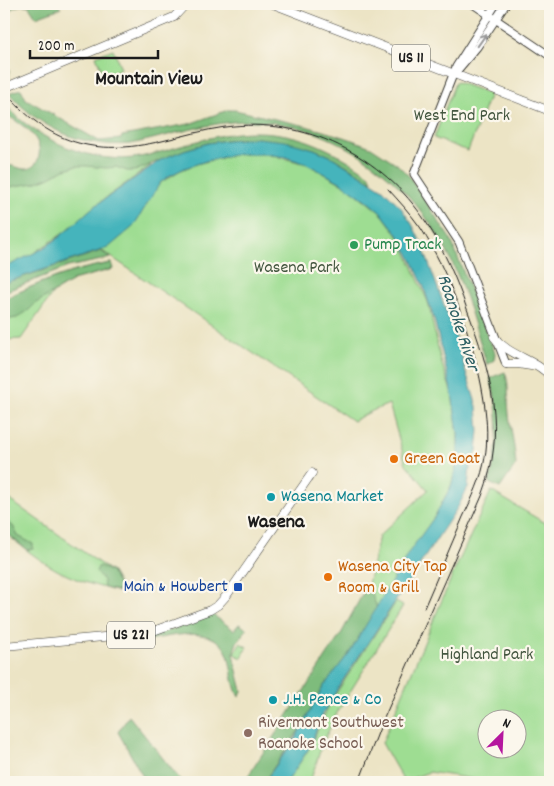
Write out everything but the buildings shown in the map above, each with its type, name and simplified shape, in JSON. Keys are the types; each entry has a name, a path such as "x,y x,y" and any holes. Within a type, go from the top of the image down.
{"main road":[{"path":"4,88 174,16 186,4"},
{"name":"US 11","path":"272,4 550,111"},
{"path":"494,337 511,352 545,371 550,376"},
{"path":"506,364 525,365 550,376"},
{"name":"US 221","path":"4,646 148,633 215,607 227,595 312,473"}],"street":[{"path":"473,4 550,56"},
{"path":"496,4 456,67 414,174 458,242 506,364"},
{"path":"454,74 477,47 506,4"}],"green space":[{"path":"4,4 57,4 61,8 36,17 29,6 22,5 13,8 4,15"},
{"path":"113,49 121,68 104,76 96,56"},
{"path":"4,52 9,79 4,81"},
{"name":"West End Park","path":"457,82 490,94 468,151 434,138"},
{"path":"21,89 26,99 99,141 121,139 122,136 189,124 228,110 235,110 302,125 371,147 397,164 409,176 451,240 495,353 494,360 487,365 461,284 450,258 434,230 415,204 393,181 369,161 342,144 313,132 282,124 250,121 220,123 131,144 96,143 64,134 34,117 9,93"},
{"path":"4,103 16,116 47,138 84,153 122,159 154,154 225,135 255,132 271,133 302,139 330,150 370,175 372,181 332,157 314,149 257,138 208,143 184,150 135,171 127,171 116,167 76,166 34,183 4,188 4,166 30,168 38,160 39,149 37,142 28,130 4,113"},
{"name":"Wasena Park","path":"238,154 266,154 307,164 348,187 382,214 401,240 428,302 441,361 452,394 458,433 458,459 451,486 435,516 377,608 368,584 379,536 428,490 406,464 389,404 353,421 101,250 123,235 160,183 179,171 196,164"},
{"path":"85,160 151,165 92,208 71,228 31,255 4,268 4,181"},
{"path":"101,251 111,258 68,267 4,292 4,283"},
{"path":"111,263 113,269 76,279 53,293 21,339 4,340 4,299 56,277"},
{"path":"111,263 113,269 76,279 36,303 17,318 4,320 4,299 56,277"},
{"path":"505,372 516,465 500,488 489,483 497,444 496,404 490,378"},
{"name":"Highland Park","path":"491,491 550,526 550,782 492,782 429,772 403,780 382,743 452,576"},
{"path":"4,496 112,572 124,593 73,578 49,566 16,542 4,532"},
{"path":"4,520 13,526 18,536 33,544 33,549 27,550 4,531"},
{"path":"100,566 111,572 120,587 119,591 104,588 103,580 96,572"},
{"path":"368,584 377,608 350,652 323,687 306,720 264,782 244,782 341,634"},
{"path":"396,602 403,606 337,713 322,745 310,782 287,782 308,750 331,701"},
{"path":"213,615 234,630 239,624 247,629 237,642 233,654 242,691 239,697 228,655 215,639 194,634 149,639 150,637"},
{"path":"240,643 247,647 242,658 234,654"},
{"path":"129,716 182,782 146,782 118,732"}],"water":[{"path":"257,138 285,141 314,149 332,157 383,189 400,206 421,242 460,349 477,406 479,431 477,451 470,467 468,487 458,507 338,688 323,714 308,750 287,782 264,782 295,739 323,687 350,652 409,552 435,516 451,486 455,472 458,459 458,433 452,394 434,319 423,285 409,254 397,233 382,214 340,182 307,164 285,157 266,154 238,154 206,161 169,176 160,183 133,227 108,248 4,283 4,268 42,249 57,239 92,208 162,159 208,143"}],"railway":[{"path":"4,91 38,123 74,142 94,146 138,146 217,128 255,125 284,128 312,135 339,146 365,160 388,178 426,222 444,253 476,333 489,379 495,425 494,448 490,472 482,496 381,725 359,782"},
{"path":"388,189 420,227 446,276 469,338 478,371 487,432 482,473 424,608"}],"place":[{"name":"Pump Track","path":"354,245"},
{"name":"Green Goat","path":"394,459"},
{"name":"Wasena Market","path":"271,497"},
{"name":"Wasena City Tap Room & Grill","path":"328,577"},
{"name":"Main & Howbert","path":"238,587"},
{"name":"J.H. Pence & Co","path":"273,700"},
{"name":"Rivermont Southwest Roanoke School","path":"248,733"}],"district":[{"name":"Mountain View","path":"149,80"},
{"name":"Wasena","path":"276,523"}],"water label":[{"name":"Roanoke River","path":"457,323"}]}
